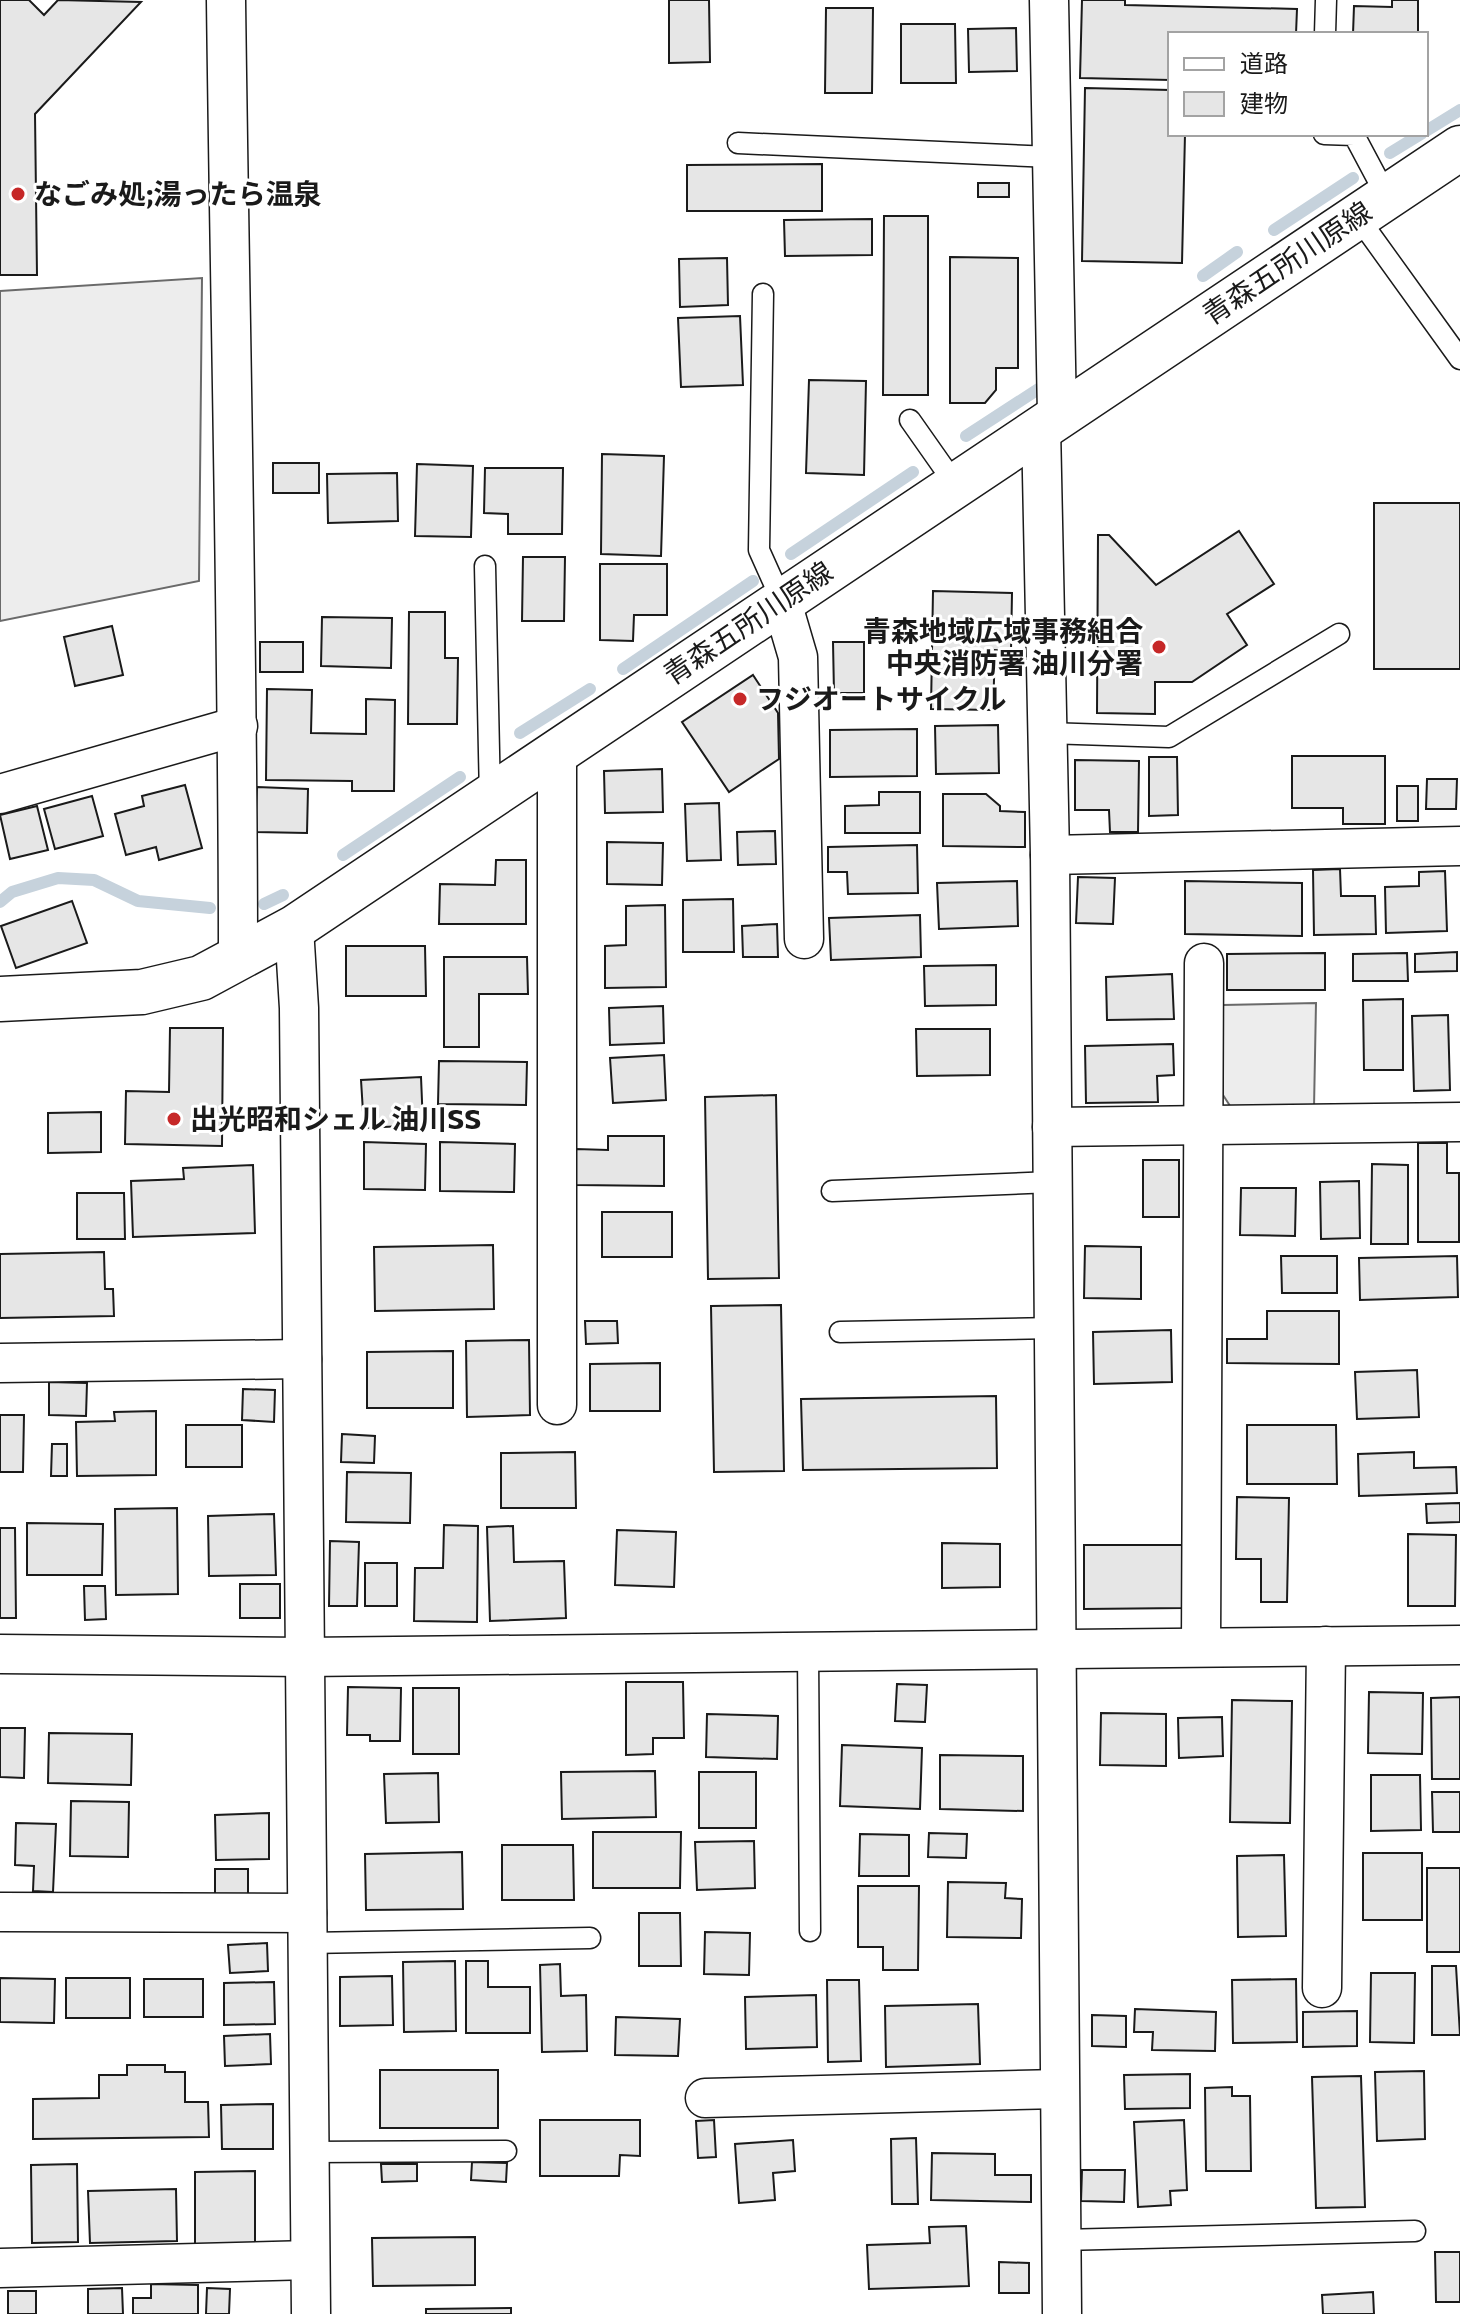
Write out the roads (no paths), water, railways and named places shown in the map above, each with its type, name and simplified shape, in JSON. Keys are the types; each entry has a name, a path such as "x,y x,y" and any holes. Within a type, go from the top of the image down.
{"main road":[{"name":"青森五所川原線","path":"0,999 142,992 201,978 294,928 1372,206 1455,162"}],"street":[{"path":"226,0 232,568 238,726 238,957"},
{"path":"1049,0 1052,157 1047,733 1058,1649 1061,2314"},
{"path":"781,599 798,657 804,939"},
{"path":"0,794 238,726"},
{"path":"557,754 557,1405"},
{"path":"1050,855 1460,846"},
{"path":"294,928 299,1008 311,2314"},
{"path":"1201,1647 1204,963"},
{"path":"1052,1127 1460,1122"},
{"path":"0,1363 302,1359"},
{"path":"0,1654 304,1657 1460,1645"},
{"path":"1322,1988 1326,1646"},
{"path":"0,1912 307,1928"},
{"path":"705,2098 1059,2089"},
{"path":"0,2268 310,2260"}],"lane":[{"path":"1325,32 1326,0"},
{"path":"1354,136 1372,206 1460,359"},
{"path":"738,143 1052,157"},
{"path":"763,294 759,550 781,599"},
{"path":"910,420 955,484"},
{"path":"485,566 490,798"},
{"path":"1047,733 1169,737 1339,634"},
{"path":"832,1191 1052,1182"},
{"path":"840,1332 1054,1328"},
{"path":"808,1652 810,1931"},
{"path":"307,1928 590,1938"},
{"path":"309,2152 506,2151"},
{"path":"1062,2240 1415,2231"}],"waterway":[{"path":"1428,130 1460,110"},
{"path":"1390,153 1418,136"},
{"path":"1274,230 1353,178"},
{"path":"1203,276 1237,252"},
{"path":"966,436 1043,386"},
{"path":"791,554 913,472"},
{"path":"623,669 753,581"},
{"path":"520,733 590,689"},
{"path":"343,855 460,777"},
{"path":"0,902 12,892 58,878 94,880 138,901 210,908"},
{"path":"264,904 283,895"}],"place":[{"name":"なごみ処;湯ったら温泉","path":"18,194"},
{"name":"青森地域広域事務組合 中央消防署 油川分署","path":"1159,647"},
{"name":"フジオートサイクル","path":"740,699"},
{"name":"出光昭和シェル 油川SS","path":"174,1119"}]}
